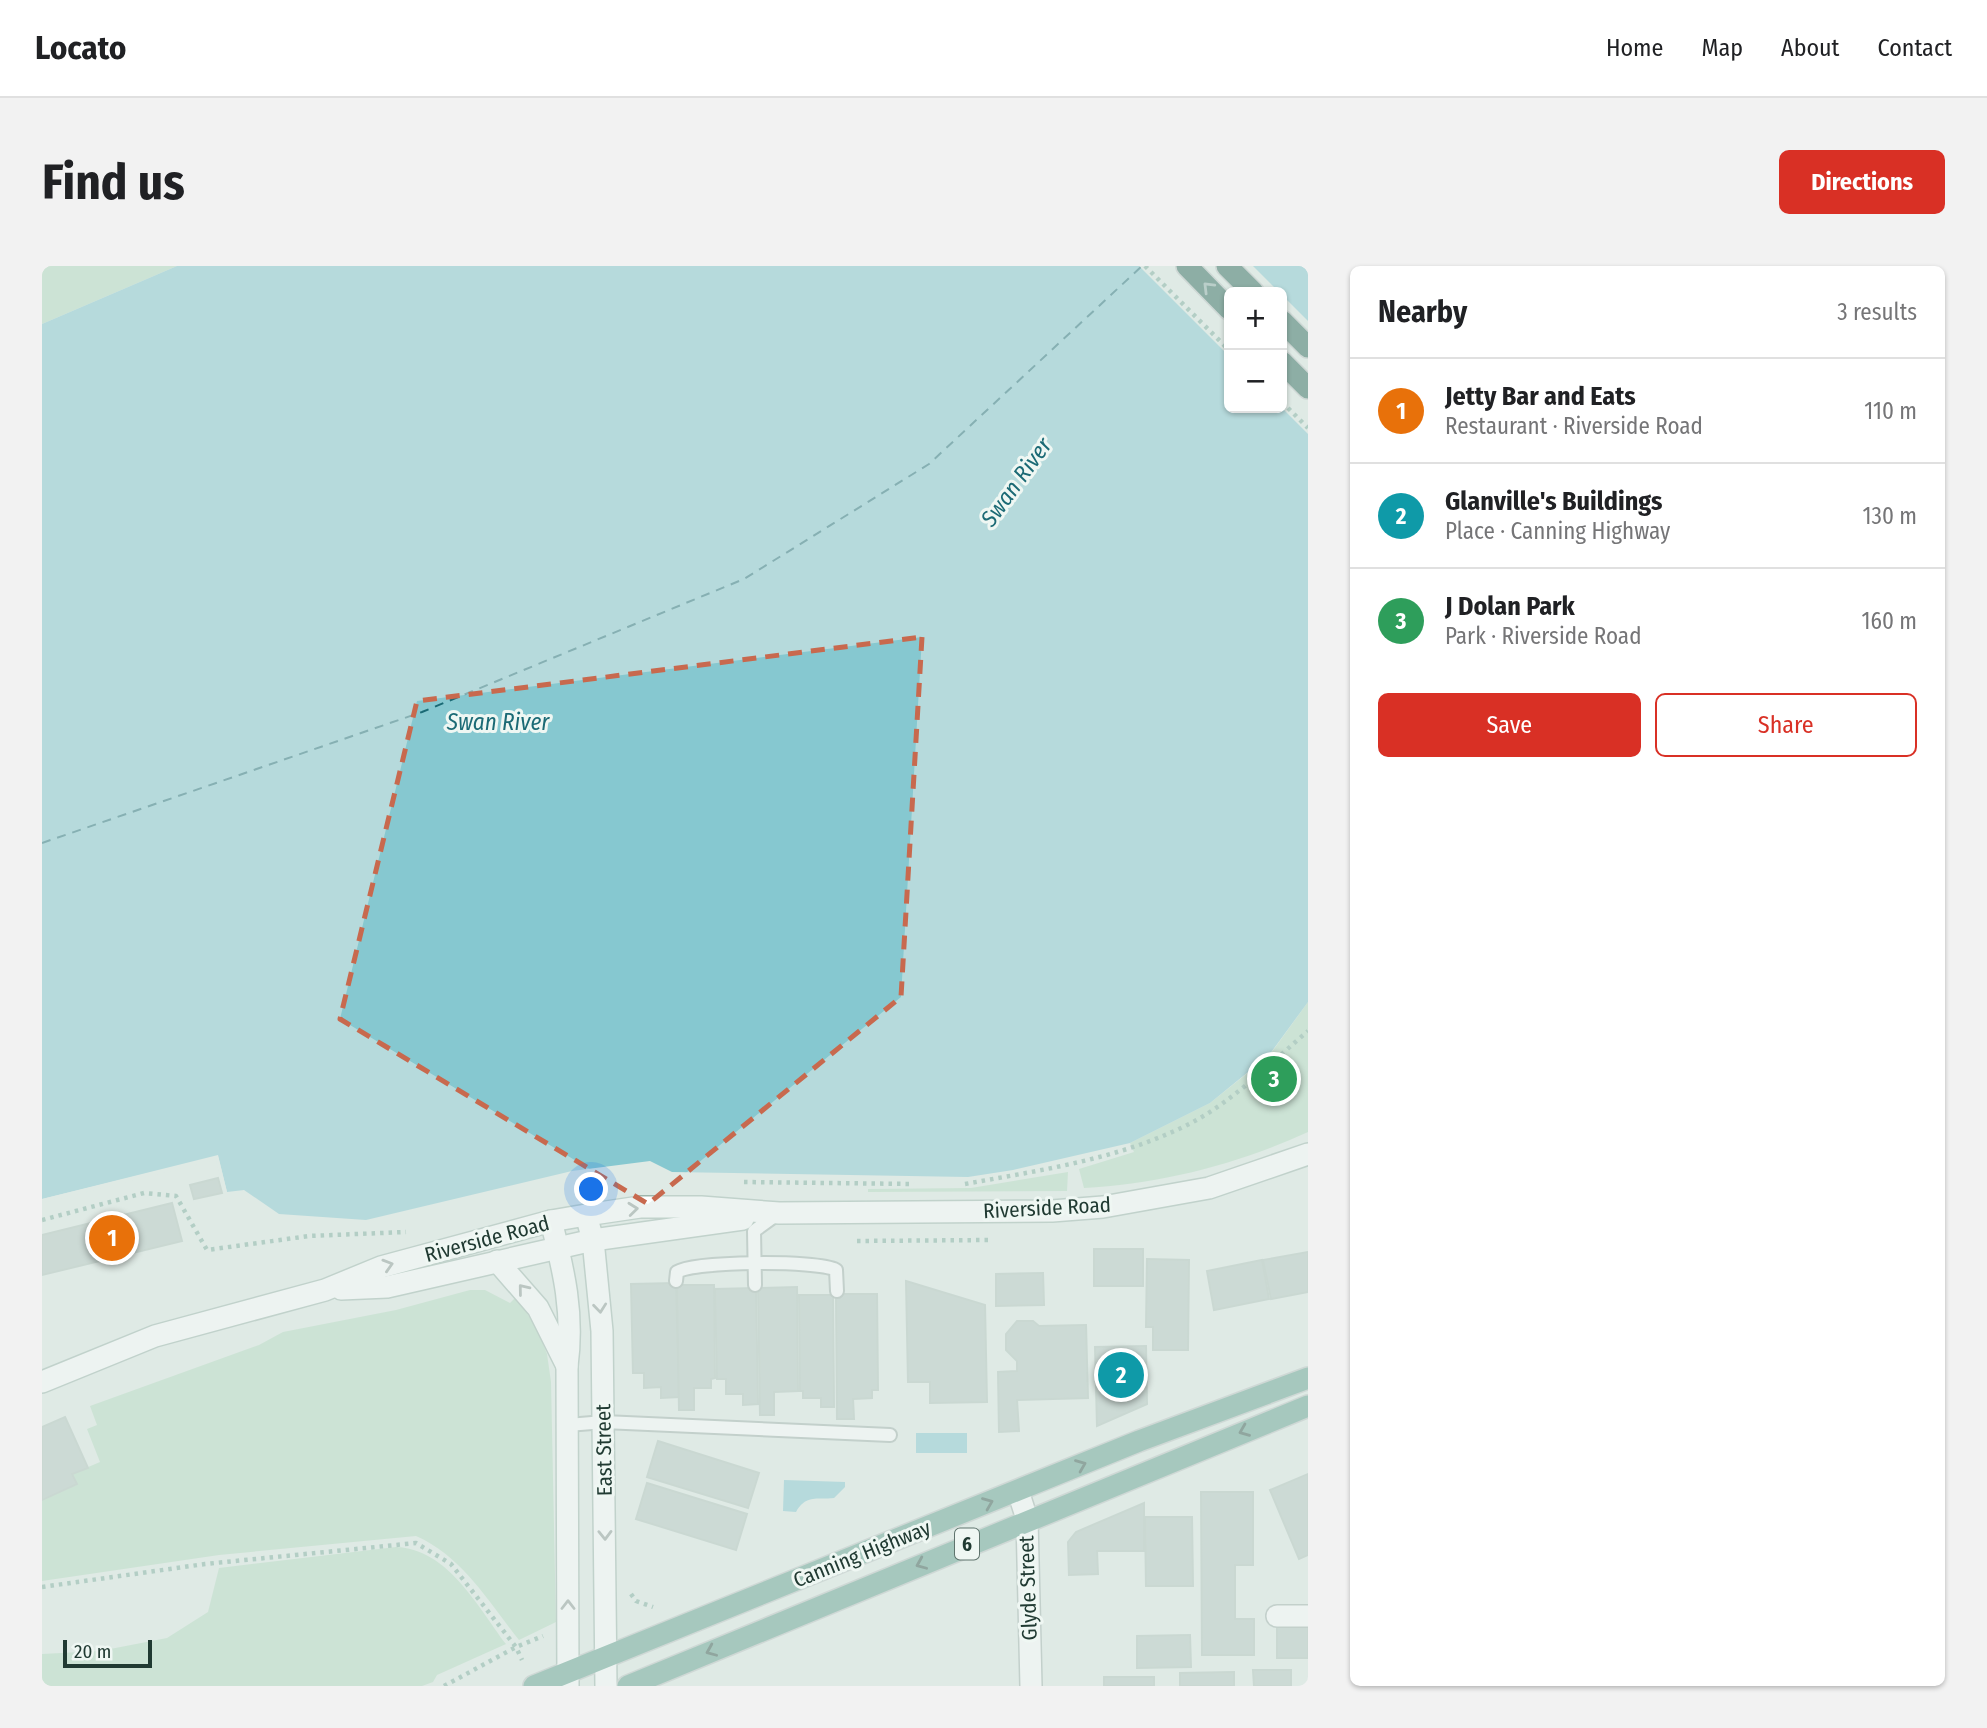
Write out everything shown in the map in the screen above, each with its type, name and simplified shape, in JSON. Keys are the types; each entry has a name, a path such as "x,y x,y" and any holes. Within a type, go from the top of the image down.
{"highway":[{"path":"1186,266 1224,304"},
{"path":"1227,266 1248,287"},
{"path":"1287,326 1308,346"},
{"path":"1287,367 1308,388"}],"main road":[{"name":"Canning Highway","path":"534,1686 568,1680 607,1658 1185,1423 1308,1378"},
{"name":"Canning Highway","path":"628,1686 1308,1406"}],"street":[{"name":"Riverside Road","path":"42,1382 155,1336 325,1290 381,1267 551,1221 640,1207 701,1207 779,1213 1052,1211 1103,1207 1209,1188 1308,1154"},
{"name":"Riverside Road","path":"325,1290 387,1287 593,1240 779,1213"},
{"name":"East Street","path":"586,1215 593,1240 602,1331 606,1686"},
{"name":"East Street","path":"551,1221 572,1332 566,1366 568,1680"},
{"path":"497,1261 538,1308 566,1366"},
{"name":"Glyde Street","path":"1018,1491 1027,1520 1031,1686"},
{"path":"1276,1616 1308,1616"}],"lane":[{"path":"755,1285 754,1231 779,1213"},
{"path":"676,1281 677,1272 684,1268 742,1265 754,1261 832,1268 837,1273 837,1292"},
{"path":"568,1425 604,1422 890,1435"}],"path":[{"path":"1145,266 1224,345"},
{"path":"1287,407 1308,428"},
{"path":"1254,1078 1268,1095"},
{"path":"846,1241 1005,1239"},
{"path":"42,1587 205,1563 416,1543 433,1550 451,1564 516,1647 522,1660"},
{"path":"625,1582 636,1601 653,1607"},
{"path":"444,1686 516,1647 545,1636"}],"highlighted area":[{"path":"922,637 901,997 648,1204 340,1019 417,701"}],"green space":[{"path":"42,266 177,266 42,324"},
{"path":"1308,1002 1308,1132 1254,1154 1170,1177 1084,1188 1079,1169 1134,1152 1130,1143 1210,1103 1269,1056"},
{"path":"1068,1172 1067,1191 868,1192 868,1189 971,1188"},
{"path":"470,1290 485,1290 510,1303 516,1297 538,1330 547,1354 551,1382 556,1622 519,1640 461,1567 416,1536 219,1555 42,1581 42,1500 76,1485 72,1474 100,1462 87,1429 97,1425 90,1406 259,1345 283,1332 396,1310"},
{"path":"396,1547 414,1550 446,1569 472,1597 506,1644 437,1675 433,1682 422,1686 42,1686 42,1654 100,1651 167,1638 208,1612 219,1568"}],"water":[{"name":"Swan River","path":"177,266 1308,266 1308,1002 1269,1055 1210,1103 1130,1143 1013,1170 968,1177 672,1172 650,1161 572,1171 366,1220 279,1214 244,1190 227,1192 218,1156 42,1199 42,324"},
{"path":"916,1433 967,1433 967,1453 916,1453"},
{"path":"784,1480 845,1482 845,1487 834,1498 808,1500 796,1512 783,1511"}],"pier":[{"path":"1139,266 1253,266 1274,287 1224,287 1224,351"},
{"path":"1287,300 1308,321 1308,434 1287,413"},
{"path":"218,1155 227,1192 224,1193 216,1160 42,1203 42,1199"}],"building":[{"path":"218,1178 222,1193 194,1199 190,1185"},
{"path":"172,1203 182,1241 42,1275 42,1235"},
{"path":"1094,1249 1143,1249 1143,1286 1094,1286"},
{"path":"1308,1252 1308,1292 1271,1299 1263,1260"},
{"path":"1147,1259 1189,1260 1188,1350 1153,1350 1153,1327 1146,1327"},
{"path":"1262,1260 1269,1299 1214,1310 1207,1271"},
{"path":"1043,1273 1044,1305 996,1306 996,1274"},
{"path":"906,1281 985,1305 987,1402 930,1403 930,1382 908,1382"},
{"path":"676,1283 679,1397 661,1398 661,1387 644,1388 644,1373 633,1373 631,1284"},
{"path":"677,1285 714,1285 715,1378 711,1379 711,1388 694,1388 694,1410 679,1410"},
{"path":"797,1287 798,1391 774,1392 774,1415 760,1415 758,1288"},
{"path":"756,1288 758,1404 743,1405 743,1394 726,1394 726,1379 717,1379 715,1289"},
{"path":"836,1294 877,1294 878,1390 872,1390 872,1398 853,1399 854,1419 837,1419"},
{"path":"799,1295 833,1295 834,1407 821,1407 821,1398 803,1398 803,1391 800,1391"},
{"path":"1017,1321 1033,1321 1039,1326 1086,1325 1088,1398 1017,1400 1019,1431 999,1432 998,1372 1017,1371 1017,1361 1006,1350 1006,1334"},
{"path":"1146,1346 1147,1404 1097,1426 1095,1347"},
{"path":"65,1417 88,1468 72,1474 77,1484 42,1500 42,1427"},
{"path":"658,1441 759,1473 748,1508 647,1477"},
{"path":"1308,1474 1308,1555 1299,1559 1270,1490"},
{"path":"647,1483 747,1514 736,1550 636,1519"},
{"path":"1201,1492 1253,1492 1253,1565 1235,1565 1235,1619 1254,1619 1254,1655 1202,1655"},
{"path":"1144,1503 1144,1551 1097,1551 1098,1574 1069,1575 1068,1542 1076,1532"},
{"path":"1145,1517 1192,1517 1193,1586 1146,1586"},
{"path":"1277,1627 1308,1627 1308,1658 1277,1658"},
{"path":"1190,1635 1191,1667 1137,1668 1137,1636"},
{"path":"1253,1670 1291,1670 1291,1686 1254,1686"},
{"path":"1234,1672 1234,1686 1180,1686 1180,1673"},
{"path":"1104,1677 1154,1677 1154,1686 1104,1686"}],"ferry route":[{"path":"42,843 422,712 744,579 929,464 1142,266"}],"place":[{"name":"J Dolan Park","path":"1274,1079"},
{"name":"Jetty Bar and Eats","path":"112,1238"},
{"name":"Glanville's Buildings","path":"1121,1375"}]}
